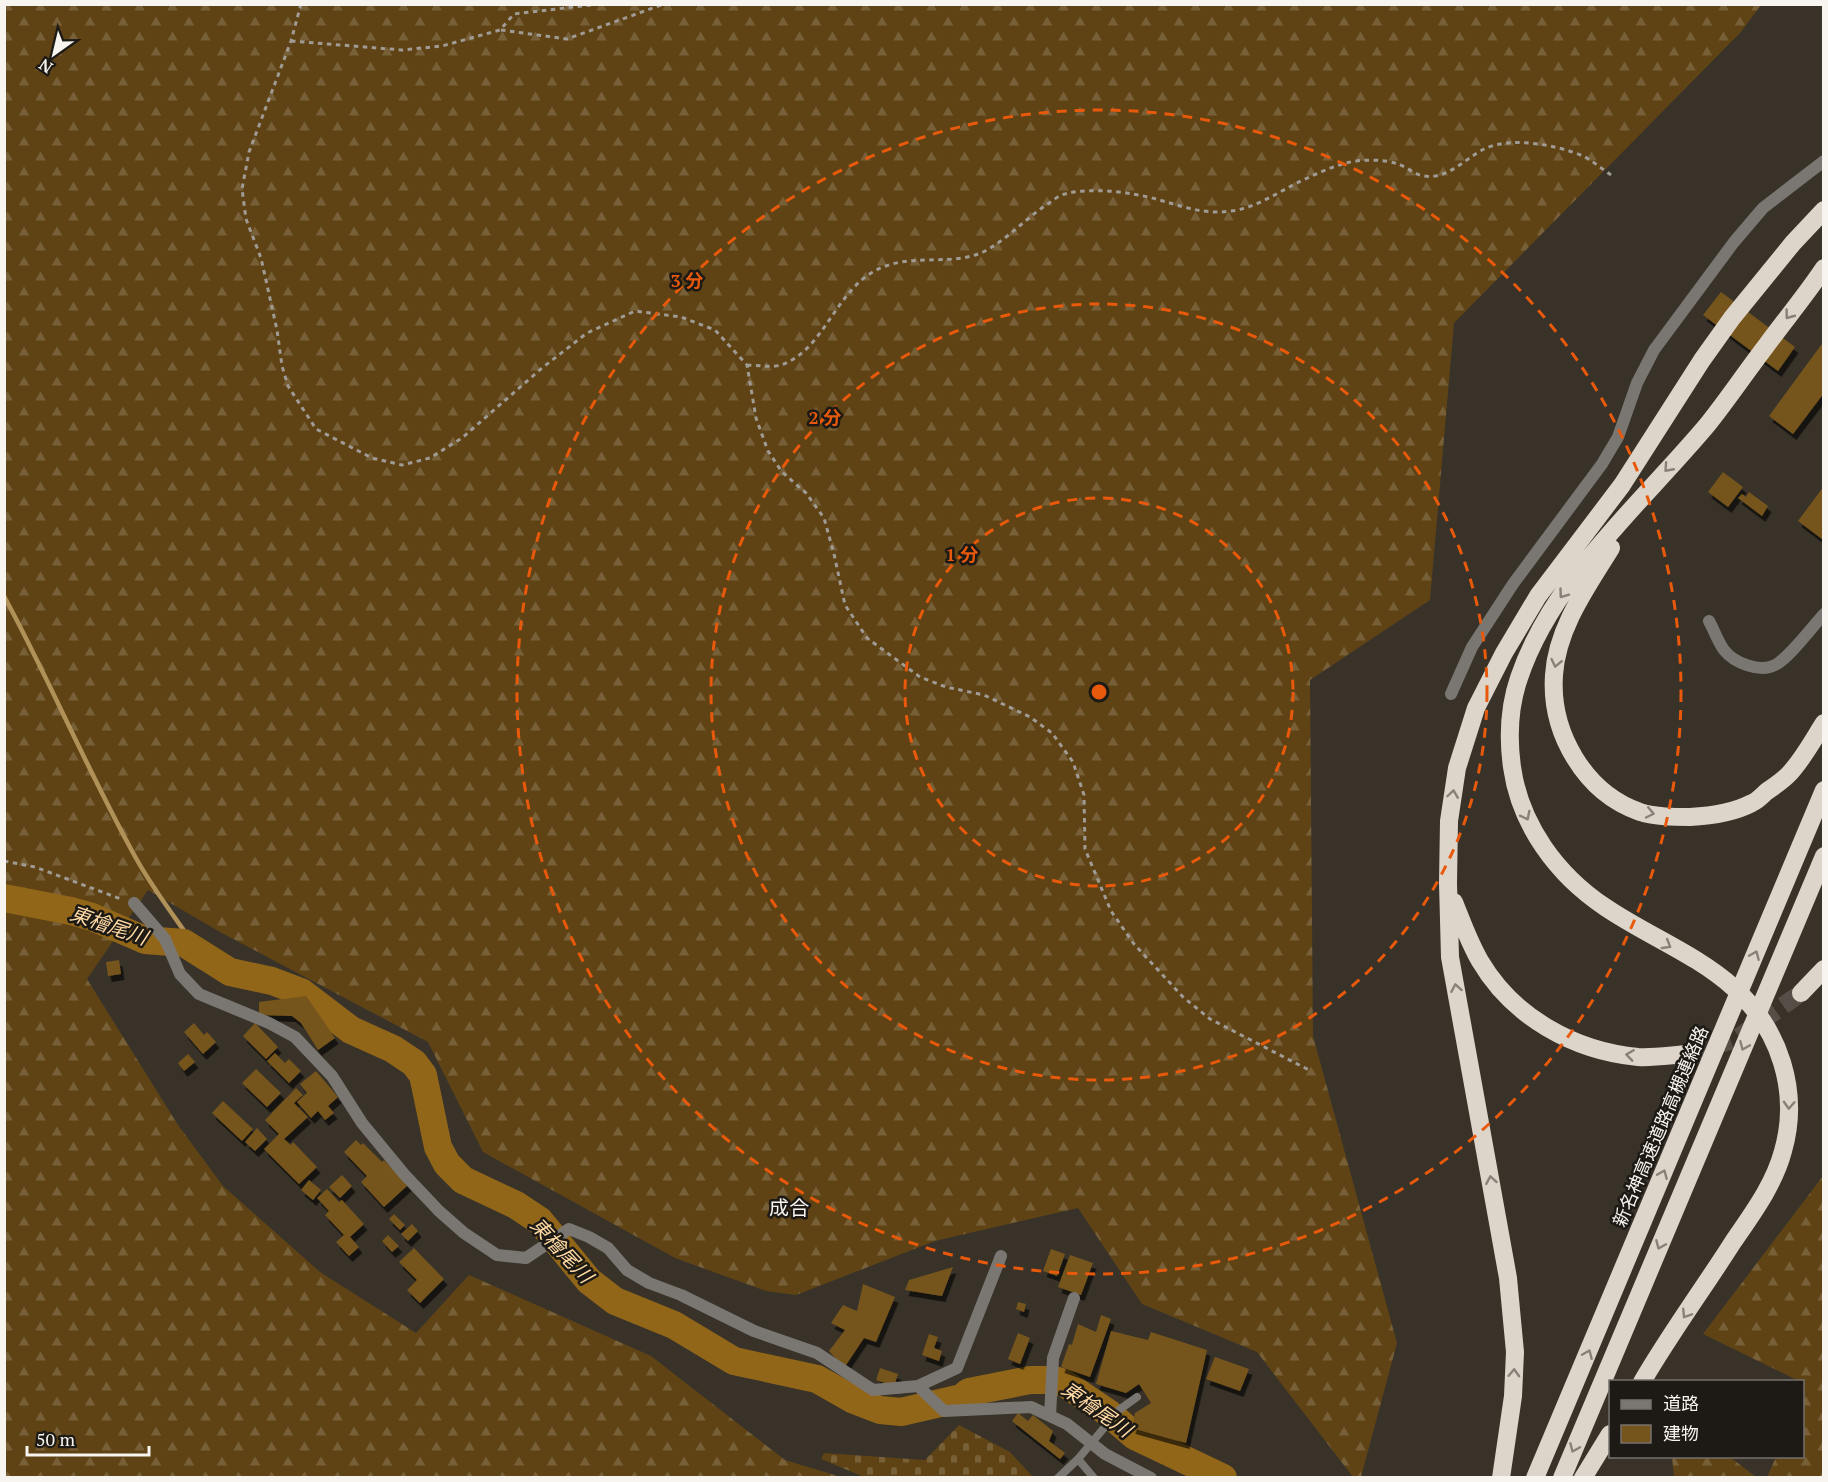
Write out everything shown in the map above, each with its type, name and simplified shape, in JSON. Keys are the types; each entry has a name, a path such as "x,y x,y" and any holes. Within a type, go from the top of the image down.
{"highway":[{"path":"1501,1478 1513,1396 1515,1352 1508,1278 1450,957 1449,821 1456,768 1476,708 1504,653 1538,596 1622,485 1702,360 1732,318 1793,243 1824,210"},
{"path":"1643,1380 1766,1192 1783,1151 1790,1101 1785,1070 1760,1016 1734,988 1603,906 1568,877 1542,846 1522,811 1514,780 1509,750 1510,715 1518,681 1531,647 1552,610 1590,558 1708,423 1824,268"},
{"path":"1639,500 1580,598 1562,639 1554,674 1555,705 1562,733 1577,763 1597,786 1640,812 1671,817 1712,816 1752,803 1788,775 1824,723"},
{"name":"新名神高速道路高槻連絡路","path":"1535,1478 1824,790"},
{"path":"1562,1478 1824,856"},
{"path":"1448,883 1466,935 1481,962 1503,993 1542,1027 1592,1049 1639,1057 1688,1054"},
{"path":"1801,993 1824,969"},
{"path":"1583,1478 1609,1437"}],"street":[{"path":"1450,694 1472,647 1513,584 1602,464 1618,437 1637,383 1654,350 1734,242 1763,208 1824,160"},
{"path":"1709,621 1725,651 1744,664 1761,668 1775,666 1824,614"},
{"path":"134,903 165,939 180,974 199,994 269,1023 295,1037 332,1076 362,1123 404,1174 439,1211 464,1233 497,1255 526,1258 569,1229 608,1248 627,1270 649,1283 681,1295 754,1331 817,1353 873,1390 918,1386 957,1368 1000,1256"},
{"path":"1050,1416 1053,1358 1074,1298"},
{"path":"918,1386 944,1410 1031,1407 1067,1424 1105,1454 1151,1478"}],"lane":[{"path":"1058,1478 1078,1459 1119,1410 1137,1397"},
{"path":"1078,1459 1094,1478"}],"path":[{"path":"301,4 291,41 249,152 242,189 246,219 261,258 288,386 316,429 372,458 402,465 430,458 462,438 542,368 587,333 635,311 681,317 715,330 747,365 756,418 768,452 782,472 806,493 824,518 844,605 867,638 920,677 946,687 984,695 1030,717 1052,733 1073,762 1084,795 1085,849 1111,911 1134,944 1183,997 1210,1019 1309,1070"},
{"path":"501,30 514,14 599,4"},
{"path":"291,41 402,50 442,46 501,30 567,39 664,4"},
{"path":"747,365 780,365 806,350 825,328 842,300 864,278 884,266 915,260 955,259 982,252 1063,194 1091,189 1152,198 1199,211 1232,212 1263,201 1299,182 1347,163 1371,160 1396,163 1424,176 1441,174 1461,165 1486,148 1517,142 1552,147 1584,157 1611,175"},
{"path":"4,861 35,867 134,903"}],"green space":[{"path":"5,5 1761,5 1740,33 1454,323 1430,600 1310,680 1313,1036 1397,1343 1361,1477 1353,1477 1257,1352 1142,1304 1078,1208 935,1241 796,1295 766,1291 675,1258 483,1152 428,1042 220,932 148,890 87,979 178,1125 223,1186 320,1272 416,1333 469,1275 651,1356 785,1460 841,1477 5,1478"},
{"path":"1823,1176 1823,1477 1767,1477 1776,1458 1804,1458 1804,1380 1797,1380 1703,1334"},
{"path":"959,1425 1010,1452 1033,1477 864,1477 821,1459 824,1453 925,1460"},
{"path":"1672,1458 1731,1458 1756,1477 1674,1477"}],"building":[{"path":"1721,292 1795,347 1778,371 1703,315"},
{"path":"1824,341 1824,393 1793,434 1769,416"},
{"path":"1723,472 1743,487 1728,507 1708,492"},
{"path":"1824,486 1824,537 1822,539 1798,521"},
{"path":"1749,492 1768,506 1762,516 1738,498 1742,494 1746,497"},
{"path":"119,960 121,974 108,976 106,962"},
{"path":"306,996 335,1038 318,1050 301,1023 292,1016 259,1015 259,1002"},
{"path":"194,1023 204,1035 207,1032 216,1042 203,1054 184,1032"},
{"path":"255,1023 278,1047 266,1059 243,1036"},
{"path":"275,1053 285,1063 289,1059 301,1071 289,1083 267,1061"},
{"path":"188,1054 195,1062 184,1071 178,1063"},
{"path":"256,1069 281,1093 267,1107 242,1083"},
{"path":"316,1071 338,1097 328,1106 334,1113 325,1120 318,1111 311,1118 297,1102 307,1093 300,1084"},
{"path":"296,1088 303,1095 294,1103 308,1117 284,1139 291,1145 293,1142 317,1167 299,1184 264,1149 279,1134 265,1120"},
{"path":"223,1101 253,1129 242,1141 212,1113"},
{"path":"257,1128 267,1139 255,1151 245,1142"},
{"path":"356,1140 361,1145 363,1143 382,1162 384,1160 408,1185 384,1207 361,1182 367,1176 344,1152"},
{"path":"342,1175 352,1186 340,1198 329,1187"},
{"path":"309,1180 321,1190 313,1200 301,1190"},
{"path":"327,1189 339,1202 342,1200 364,1224 350,1237 359,1247 349,1256 336,1242 344,1235 325,1215 329,1211 317,1198"},
{"path":"394,1214 405,1225 400,1230 389,1219"},
{"path":"412,1224 418,1231 408,1241 401,1234"},
{"path":"388,1235 399,1246 392,1252 382,1241"},
{"path":"414,1248 444,1279 420,1303 407,1290 417,1280 399,1262"},
{"path":"1051,1249 1065,1254 1057,1276 1043,1271"},
{"path":"1070,1255 1093,1263 1081,1295 1058,1287"},
{"path":"953,1267 942,1296 905,1290 909,1280"},
{"path":"863,1284 895,1297 876,1342 864,1338 844,1368 829,1351 845,1330 831,1323 843,1305 857,1311"},
{"path":"1018,1302 1026,1304 1024,1312 1016,1309"},
{"path":"1101,1315 1111,1319 1090,1377 1061,1367 1069,1344 1072,1345 1078,1324 1096,1332"},
{"path":"1111,1331 1148,1340 1151,1332 1207,1350 1186,1443 1132,1428 1135,1413 1151,1403 1139,1384 1126,1393 1096,1384"},
{"path":"1018,1333 1030,1338 1020,1364 1008,1359"},
{"path":"929,1334 938,1337 934,1348 942,1351 939,1361 922,1355"},
{"path":"1215,1357 1249,1369 1240,1391 1206,1379"},
{"path":"880,1368 898,1374 894,1386 876,1380"},
{"path":"1018,1413 1028,1421 1033,1415 1053,1431 1049,1441 1065,1453 1060,1459 1012,1421"}],"waterway":[{"path":"4,596 137,860 198,951"},
{"name":"東檜尾川","path":"4,898 92,917 145,940 184,943 230,972 272,981 301,992 351,1030 393,1049 414,1063 423,1075 438,1147 447,1164 463,1180 516,1205 540,1221 589,1281 615,1301 674,1325 734,1361 817,1379 854,1400 880,1410 901,1412 962,1398 969,1392 1030,1380 1054,1380 1064,1383 1107,1412 1135,1436 1223,1478"}],"tunnel":[{"path":"1688,1054 1736,1039 1801,993"}],"district":[{"name":"成合","path":"789,1207"}]}
